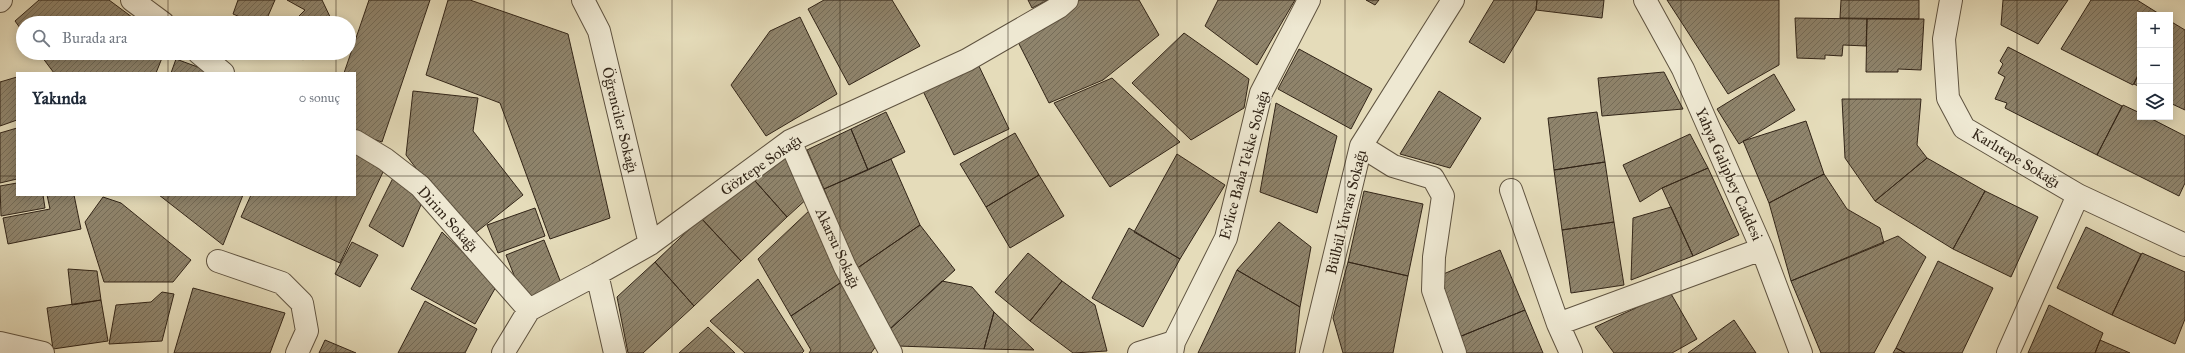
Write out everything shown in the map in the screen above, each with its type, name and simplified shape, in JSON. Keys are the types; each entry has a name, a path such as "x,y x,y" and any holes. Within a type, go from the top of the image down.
{"street":[{"path":"132,0 154,16"},
{"name":"Öğrenciler Sokağı","path":"582,0 599,31 650,244"},
{"name":"Göztepe Sokağı","path":"529,310 598,274 650,244 790,141 967,60 1067,0"},
{"name":"Evlice Baba Tekke Sokağı","path":"1173,348 1226,238 1261,93 1309,0"},
{"name":"Bülbül Yuvası Sokağı","path":"1311,353 1361,146 1453,0"},
{"name":"Yahya Galipbey Caddesi","path":"1645,0 1683,69 1762,249 1801,353"},
{"name":"Karlıtepe Sokağı","path":"1951,0 1944,38 1948,98 1964,128 2078,195 2185,244"},
{"path":"207,60 222,72"},
{"name":"Akarsu Sokağı","path":"790,141 845,266 890,353"},
{"name":"Dirim Sokağı","path":"356,142 385,159 420,186 529,310"},
{"path":"1361,146 1393,166 1433,178 1443,196 1434,257 1433,290 1455,353"},
{"path":"1511,190 1558,324 1571,353"},
{"name":"Karlıtepe Sokağı","path":"2008,353 2078,195"},
{"path":"1558,324 1762,249"},
{"path":"218,261 282,283 302,303 307,331 297,353"},
{"path":"598,274 615,353"},
{"path":"503,353 529,310"},
{"path":"0,343 43,353"},
{"path":"1139,353 1173,348"}],"building":[{"path":"39,0 109,0 131,16 21,16"},
{"path":"238,0 275,0 268,16 238,16 233,14"},
{"path":"287,0 322,0 330,16 299,16 305,10"},
{"path":"369,0 430,0 382,142 356,133 356,72 344,72 348,60 356,60 356,38"},
{"path":"448,0 470,0 568,34 610,218 550,239 500,103 426,75"},
{"path":"824,0 892,0 920,46 849,85 808,9"},
{"path":"1028,0 1048,0 1032,8"},
{"path":"1078,0 1139,0 1159,35 1103,80 1049,103 1016,38"},
{"path":"1218,0 1295,0 1257,65 1205,26"},
{"path":"1366,0 1379,0 1375,5"},
{"path":"1494,0 1537,0 1536,10 1504,63 1469,42"},
{"path":"1537,0 1604,0 1602,18 1536,10"},
{"path":"1667,0 1779,0 1779,65 1728,94"},
{"path":"1841,0 1919,0 1919,19 1840,18"},
{"path":"2003,0 2068,0 2038,44 2001,25"},
{"path":"2091,0 2137,0 2156,12 2137,12 2137,77 2133,85 2061,49"},
{"path":"800,17 837,94 766,136 731,85 770,31"},
{"path":"1795,18 1867,19 1866,46 1843,45 1842,56 1825,55 1825,59 1797,58"},
{"path":"1867,19 1924,19 1921,70 1898,69 1898,72 1866,72"},
{"path":"2173,23 2185,30 2185,110 2173,104"},
{"path":"1184,33 1249,79 1244,108 1191,140 1132,83"},
{"path":"2008,47 2122,106 2097,155 2005,108 2007,103 1995,99 2005,77 1998,73 2003,64 2000,61"},
{"path":"1299,49 1372,89 1351,129 1278,89"},
{"path":"44,60 161,60 156,72 53,72"},
{"path":"176,60 179,60 211,72 171,72"},
{"path":"977,62 1009,129 954,155 922,89"},
{"path":"1664,72 1683,109 1602,116 1598,78"},
{"path":"1774,74 1795,110 1739,144 1717,109"},
{"path":"16,77 16,120 0,126 0,82"},
{"path":"1112,78 1180,142 1110,187 1054,103"},
{"path":"2137,78 2137,86 2134,84"},
{"path":"413,91 478,98 473,131 523,195 469,238 406,155"},
{"path":"1439,91 1481,118 1450,168 1400,154"},
{"path":"1842,99 1921,99 1917,145 1927,158 1875,201 1845,158"},
{"path":"1276,103 1337,136 1317,213 1260,192"},
{"path":"2123,105 2137,112 2137,120 2154,120 2185,136 2185,183 2179,196 2097,155"},
{"path":"886,112 905,152 868,170 851,129"},
{"path":"1597,112 1605,162 1554,170 1548,118"},
{"path":"1806,121 1824,174 1769,203 1743,141"},
{"path":"16,128 16,179 0,183 0,133"},
{"path":"851,129 868,170 824,189 807,150"},
{"path":"1015,133 1039,175 986,207 960,164"},
{"path":"1690,134 1708,168 1662,188 1640,202 1623,165"},
{"path":"356,146 367,152 383,172 340,263 241,217 251,196 356,196"},
{"path":"785,152 810,196 787,217 748,173"},
{"path":"1177,154 1225,185 1180,259 1134,232"},
{"path":"1927,158 1985,191 1953,249 1875,201"},
{"path":"891,159 920,225 856,269 824,189"},
{"path":"1605,162 1614,222 1562,230 1554,170"},
{"path":"1708,168 1739,235 1693,256 1662,188"},
{"path":"748,173 787,217 741,261 701,218"},
{"path":"395,174 423,200 403,247 369,226"},
{"path":"1824,174 1847,209 1880,228 1884,243 1791,281 1769,203"},
{"path":"1039,175 1064,216 1010,248 986,207"},
{"path":"16,183 16,196 43,196 45,208 1,216 0,186"},
{"path":"1364,191 1423,204 1408,276 1348,262"},
{"path":"1985,191 2038,217 2011,277 1953,249"},
{"path":"47,196 74,196 81,229 8,244 3,218 50,209"},
{"path":"160,196 243,196 223,245"},
{"path":"103,197 121,203 191,260 173,282 104,282 85,222"},
{"path":"1671,207 1693,256 1631,280 1633,218"},
{"path":"535,208 545,236 498,253 487,225"},
{"path":"811,209 846,279 791,316 758,259"},
{"path":"701,218 741,261 694,306 655,262"},
{"path":"1279,222 1311,247 1300,307 1237,270"},
{"path":"1614,222 1624,285 1571,293 1562,230"},
{"path":"920,225 955,270 889,330 856,269"},
{"path":"2086,227 2141,254 2112,315 2057,288"},
{"path":"1129,228 1180,259 1143,327 1092,298"},
{"path":"442,232 497,285 475,324 411,289"},
{"path":"1898,236 1926,257 1874,353 1821,353 1791,281"},
{"path":"544,240 563,288 525,303 506,255"},
{"path":"352,242 378,255 360,287 335,274"},
{"path":"1500,250 1525,310 1459,337 1434,278"},
{"path":"1028,253 1062,281 1030,321 995,292"},
{"path":"2142,253 2185,272 2185,319 2175,344 2112,315"},
{"path":"1938,261 1993,288 1962,353 1905,353 1896,348"},
{"path":"655,262 694,306 643,353 628,353 617,297"},
{"path":"1348,262 1408,276 1393,353 1343,353 1333,318"},
{"path":"68,269 97,271 101,300 72,305"},
{"path":"1237,270 1300,307 1295,353 1198,353"},
{"path":"758,279 804,351 802,353 745,353 710,321"},
{"path":"846,279 879,342 871,353 809,353 811,350 791,316"},
{"path":"942,281 972,287 994,312 984,349 898,346 889,330"},
{"path":"1062,281 1095,305 1107,351 1073,353 1030,321"},
{"path":"193,288 285,313 270,353 174,353"},
{"path":"162,292 174,294 162,341 109,344 116,305 151,302"},
{"path":"1670,292 1697,339 1672,353 1614,353 1595,327"},
{"path":"101,300 108,341 53,349 47,308"},
{"path":"425,301 477,329 465,353 398,353"},
{"path":"2049,305 2103,333 2095,353 2028,353"},
{"path":"1525,310 1543,353 1465,353 1459,337"},
{"path":"994,312 1034,350 984,349"},
{"path":"1734,320 1756,353 1688,353"},
{"path":"708,327 735,353 679,353"},
{"path":"325,340 356,353 319,353"},
{"path":"2100,340 2130,353 2095,353"},
{"path":"1896,348 1905,353 1893,353"}]}
